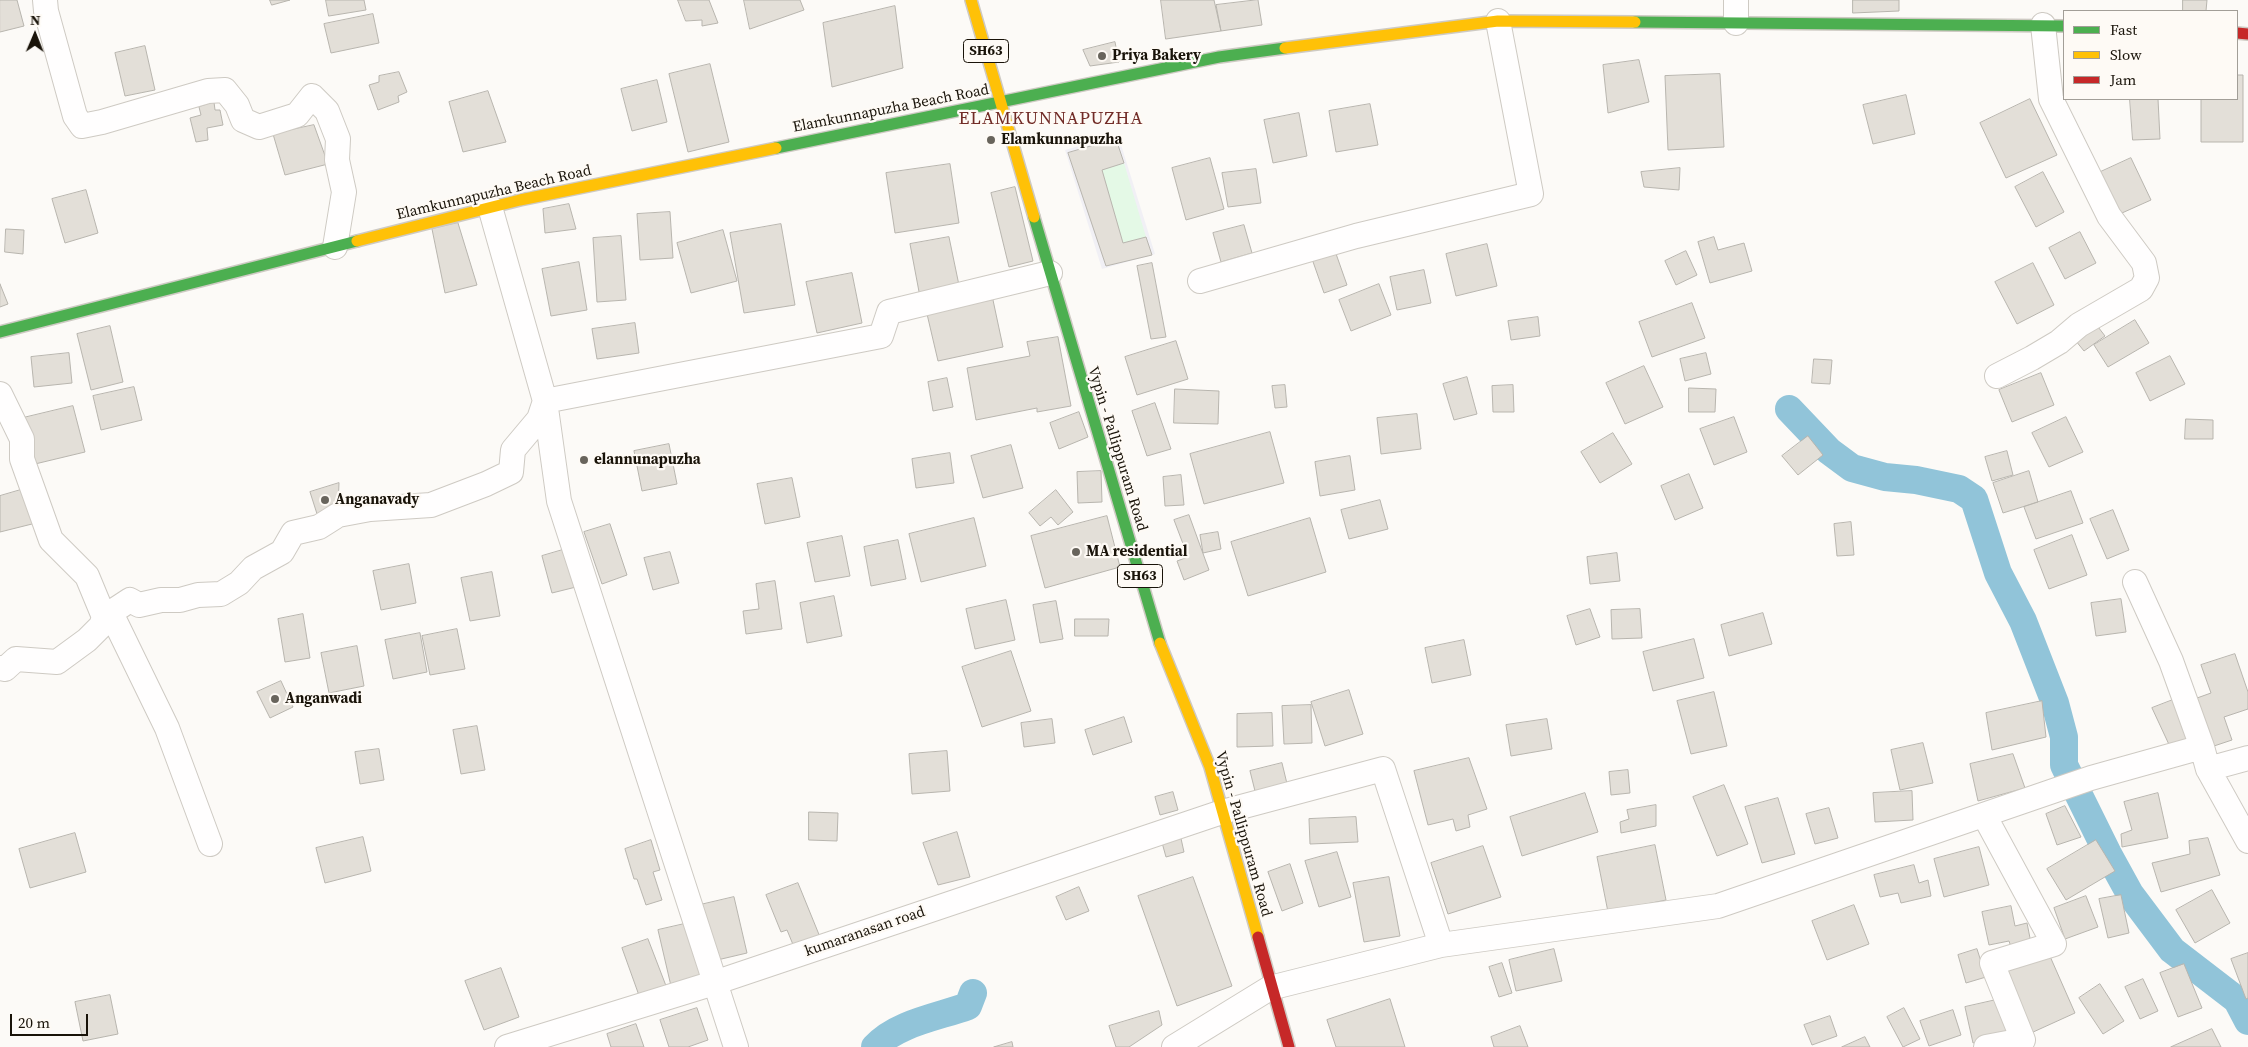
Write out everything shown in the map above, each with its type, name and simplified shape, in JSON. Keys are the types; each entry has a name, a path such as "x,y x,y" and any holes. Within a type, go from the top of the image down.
{"main road":[{"name":"Vypin - Pallippuram Road","path":"972,0 1000,102 1158,638 1210,767 1270,988 1289,1047"},
{"name":"Elamkunnapuzha Beach Road","path":"0,332 490,207 1219,57 1498,21 1736,11 2054,26"}],"street":[{"path":"45,0 46,11 76,116 82,126 208,91 225,90 237,105 244,120 260,127 297,115 312,96 328,111 338,139 337,160 344,192 335,247"},
{"path":"1200,281 1356,236 1531,194 1498,21"},
{"path":"1997,376 2039,354 2079,325 2141,289 2147,278 2144,263 2109,216 2051,99 2054,26"},
{"path":"490,207 545,401 559,501 736,1047"},
{"path":"545,401 881,336 889,312 1050,273"},
{"path":"0,394 22,438 22,460 51,540 87,576 108,615 167,728 210,844"},
{"path":"0,668 5,669 16,659 57,662 87,640 101,626 108,615 130,600 139,605 161,600 180,600 198,595 221,594 239,583 254,568 282,552 293,533 318,527 338,515 370,509 431,505 486,484 511,472 513,450 538,419 545,401"},
{"path":"2135,582 2170,661 2205,758 2248,841"},
{"path":"1174,1047 1270,988 1441,945 1718,906 2090,778 2205,758 2248,758"},
{"name":"kumaranasan road","path":"507,1047 714,983 1222,812 1383,769 1441,945"},
{"path":"1984,815 2054,944 1992,962 2023,1040 1986,1047"}],"shaded area":[{"path":"1118,135 1155,254 1102,269 1065,150"}],"green space":[{"path":"1124,163 1146,237 1123,243 1102,170"}],"building":[{"path":"0,0 17,0 24,26 0,32"},
{"path":"270,0 290,0 272,5"},
{"path":"326,0 364,0 366,10 329,16"},
{"path":"678,0 709,0 718,23 702,26 702,20 686,21"},
{"path":"744,0 800,0 804,10 750,29"},
{"path":"1161,0 1214,0 1221,31 1166,39"},
{"path":"1258,0 1262,25 1221,31 1216,5"},
{"path":"1853,0 1899,0 1899,11 1853,13"},
{"path":"2183,0 2207,0 2206,10 2183,10"},
{"path":"895,6 903,68 832,87 823,23"},
{"path":"373,14 379,43 331,53 324,24"},
{"name":"Priya Bakery","path":"1115,42 1119,62 1090,66 1083,50"},
{"path":"145,46 155,90 125,96 115,53"},
{"path":"1639,60 1649,102 1608,113 1603,65"},
{"path":"710,64 729,142 688,152 669,74"},
{"path":"399,72 407,92 398,96 399,102 378,110 369,85 379,82 379,76"},
{"path":"1720,74 1724,147 1668,150 1665,76"},
{"path":"2238,75 2243,75 2243,142 2201,142 2201,100 2238,100"},
{"path":"657,80 667,122 632,131 621,89"},
{"path":"488,91 506,142 463,152 449,102"},
{"path":"1906,95 1915,134 1873,144 1863,105"},
{"path":"2030,99 2057,155 2006,178 1980,123"},
{"path":"2130,100 2158,100 2160,139 2133,140"},
{"path":"214,102 215,110 220,110 223,125 207,128 208,140 196,142 190,118 201,115 199,107"},
{"path":"1370,104 1378,145 1336,152 1329,111"},
{"path":"1299,113 1307,156 1273,163 1264,120"},
{"path":"314,125 328,164 285,175 273,134"},
{"path":"1116,139 1124,163 1102,170 1123,243 1146,237 1152,255 1106,266 1068,153"},
{"path":"1210,158 1224,209 1186,220 1172,168"},
{"path":"2131,158 2151,200 2113,217 2094,175"},
{"path":"950,164 959,223 895,233 886,173"},
{"path":"1680,168 1679,190 1644,187 1641,172"},
{"path":"1256,169 1261,203 1228,207 1222,173"},
{"path":"2043,172 2064,212 2036,227 2015,187"},
{"path":"1015,187 1033,261 1009,267 991,193"},
{"path":"86,190 98,233 65,243 52,199"},
{"path":"569,204 576,229 545,233 543,209"},
{"path":"670,212 673,258 640,260 637,214"},
{"path":"458,223 477,285 445,293 432,229"},
{"path":"781,224 795,305 744,313 730,233"},
{"path":"1244,225 1252,253 1221,262 1213,233"},
{"path":"6,229 24,230 23,254 5,252"},
{"path":"723,230 737,281 691,293 677,243"},
{"path":"2080,232 2096,263 2065,279 2049,248"},
{"path":"621,236 626,300 597,302 593,238"},
{"path":"949,237 960,290 920,297 910,244"},
{"path":"1714,237 1718,250 1744,243 1752,271 1710,283 1698,242"},
{"path":"1487,244 1497,286 1456,296 1446,254"},
{"path":"1334,248 1347,285 1324,293 1311,256"},
{"path":"1686,251 1697,275 1676,285 1665,261"},
{"path":"579,262 587,310 551,316 542,269"},
{"path":"1152,263 1166,337 1151,339 1137,266"},
{"path":"2033,263 2054,305 2017,324 1995,282"},
{"path":"1424,270 1431,303 1397,310 1390,277"},
{"path":"852,273 862,323 817,333 806,282"},
{"path":"0,284 8,304 0,307"},
{"path":"1379,284 1391,315 1351,331 1339,300"},
{"path":"993,300 1003,347 938,361 927,314"},
{"path":"1692,303 1705,338 1652,357 1639,322"},
{"path":"1538,317 1540,336 1511,340 1508,321"},
{"path":"2092,319 2105,336 2084,351 2071,335"},
{"path":"2135,320 2149,343 2108,367 2094,345"},
{"path":"635,323 639,353 597,359 592,329"},
{"path":"110,326 123,382 91,390 77,334"},
{"path":"1058,337 1071,406 1037,412 1037,408 976,420 967,368 1030,356 1027,342"},
{"path":"1176,341 1188,379 1137,395 1125,357"},
{"path":"69,353 72,383 34,387 31,357"},
{"path":"1706,353 1711,374 1685,381 1680,359"},
{"path":"2170,356 2185,384 2150,401 2136,373"},
{"path":"1814,359 1832,360 1830,384 1812,383"},
{"path":"1644,366 1663,407 1625,424 1606,383"},
{"path":"2041,373 2054,405 2012,422 1999,390"},
{"path":"1467,377 1477,414 1454,420 1443,384"},
{"path":"947,378 953,407 933,411 928,382"},
{"path":"1285,385 1287,407 1275,408 1272,386"},
{"path":"1513,385 1514,412 1493,412 1492,386"},
{"path":"134,387 142,420 101,430 93,396"},
{"path":"1689,388 1716,389 1715,412 1689,412"},
{"path":"1175,389 1219,391 1218,424 1174,423"},
{"path":"1155,403 1171,449 1147,456 1132,411"},
{"path":"73,406 85,452 35,464 23,418"},
{"path":"1079,412 1088,437 1059,449 1050,423"},
{"path":"1417,414 1421,449 1381,454 1377,418"},
{"path":"1734,417 1747,452 1714,465 1700,429"},
{"path":"2066,417 2083,452 2049,467 2032,433"},
{"path":"2186,419 2213,420 2213,439 2185,439"},
{"path":"1270,432 1284,483 1204,504 1190,454"},
{"path":"1613,433 1632,464 1600,483 1581,452"},
{"path":"1808,436 1823,455 1798,475 1782,456"},
{"path":"669,444 677,484 642,491 634,451"},
{"path":"1011,445 1023,488 983,498 971,456"},
{"path":"2007,451 2013,475 1992,481 1985,457"},
{"path":"950,453 954,483 916,488 912,459"},
{"path":"1350,456 1355,490 1320,496 1315,462"},
{"path":"1101,471 1102,502 1078,503 1077,472"},
{"path":"2029,471 2038,502 2003,513 1993,483"},
{"path":"1689,474 1703,508 1675,520 1661,486"},
{"path":"1181,475 1184,505 1165,506 1163,477"},
{"path":"792,478 800,517 765,524 757,484"},
{"name":"Anganavady","path":"339,483 338,508 318,517 310,492"},
{"path":"24,489 40,522 0,532 0,496"},
{"path":"1056,490 1073,512 1058,525 1051,517 1040,526 1029,513"},
{"path":"2071,491 2083,523 2036,539 2024,507"},
{"path":"1380,500 1388,529 1349,539 1341,510"},
{"path":"2113,510 2129,550 2107,559 2090,519"},
{"path":"1189,515 1209,570 1184,580 1177,561 1188,557 1174,520"},
{"name":"MA residential","path":"1107,516 1120,567 1045,588 1031,536"},
{"path":"974,518 986,566 921,582 909,534"},
{"path":"1310,518 1326,572 1248,596 1231,542"},
{"path":"1851,522 1854,555 1837,556 1834,524"},
{"path":"610,524 627,575 602,584 584,532"},
{"path":"1218,532 1221,549 1203,553 1200,535"},
{"path":"2072,535 2087,575 2049,589 2034,550"},
{"path":"842,536 850,576 815,582 807,543"},
{"path":"898,540 906,579 871,586 864,547"},
{"path":"566,549 576,587 552,593 542,556"},
{"path":"670,552 679,583 653,590 644,558"},
{"path":"1617,553 1620,581 1590,584 1587,557"},
{"path":"409,564 416,603 381,610 373,571"},
{"path":"492,572 500,616 470,621 461,578"},
{"path":"775,581 782,629 746,634 743,611 759,609 756,584"},
{"path":"834,596 842,636 807,643 800,603"},
{"path":"2121,599 2126,632 2096,636 2091,603"},
{"path":"1006,600 1015,640 975,649 966,609"},
{"path":"1056,601 1063,639 1040,643 1033,605"},
{"path":"1590,609 1600,637 1576,645 1567,616"},
{"path":"1640,609 1642,638 1612,639 1611,610"},
{"path":"1763,613 1772,644 1729,656 1721,625"},
{"path":"303,614 310,658 285,662 278,619"},
{"path":"1075,619 1109,619 1108,636 1075,636"},
{"path":"457,629 465,669 430,675 422,636"},
{"path":"420,633 427,672 393,679 385,640"},
{"path":"1694,639 1704,678 1653,691 1643,652"},
{"path":"1464,640 1471,675 1432,683 1425,648"},
{"path":"357,646 364,686 329,693 321,653"},
{"path":"1011,651 1031,711 982,727 962,667"},
{"path":"2235,654 2248,692 2248,709 2224,717 2232,740 2214,746 2197,698 2211,693 2201,665"},
{"name":"Anganwadi","path":"281,681 293,707 270,718 257,692"},
{"path":"1349,690 1363,734 1325,746 1311,702"},
{"path":"1714,692 1727,746 1691,754 1677,701"},
{"path":"2178,698 2197,745 2172,751 2152,708"},
{"path":"2042,701 2046,737 1992,750 1986,713"},
{"path":"1311,705 1312,743 1284,744 1282,706"},
{"path":"1272,713 1273,746 1237,747 1237,714"},
{"path":"1124,717 1132,742 1093,755 1085,730"},
{"path":"1052,719 1055,743 1024,747 1021,723"},
{"path":"1547,719 1552,749 1511,756 1506,725"},
{"path":"477,726 485,770 461,774 453,730"},
{"path":"1923,743 1933,783 1900,790 1891,750"},
{"path":"379,749 384,780 360,784 355,752"},
{"path":"947,751 950,791 912,794 909,754"},
{"path":"2013,754 2025,788 1978,801 1970,764"},
{"path":"1469,758 1487,809 1468,815 1470,827 1456,831 1453,819 1428,825 1414,771"},
{"path":"1282,763 1289,792 1257,799 1250,771"},
{"path":"1628,770 1630,793 1611,795 1609,772"},
{"path":"1724,785 1748,844 1717,856 1693,797"},
{"path":"1912,791 1913,820 1875,822 1873,793"},
{"path":"1173,792 1178,810 1160,815 1155,797"},
{"path":"1585,793 1598,832 1522,856 1510,817"},
{"path":"2158,793 2168,838 2122,847 2121,834 2132,830 2124,802"},
{"path":"1778,798 1795,854 1762,863 1745,807"},
{"path":"1656,805 1656,826 1621,833 1620,822 1629,819 1627,810"},
{"path":"2065,806 2081,837 2057,845 2046,814"},
{"path":"1829,808 1838,838 1815,844 1806,814"},
{"path":"809,812 838,813 837,841 809,840"},
{"path":"1356,817 1358,842 1310,844 1309,819"},
{"path":"957,832 970,877 938,885 923,843"},
{"path":"75,833 86,872 30,888 19,849"},
{"path":"1180,834 1184,852 1166,857 1161,839"},
{"path":"363,837 371,871 325,883 316,848"},
{"path":"2208,838 2220,875 2161,892 2152,863 2190,854 2189,841"},
{"path":"651,840 660,870 653,872 662,900 646,905 637,879 634,879 625,849"},
{"path":"2096,840 2115,871 2066,900 2047,869"},
{"path":"1655,845 1666,900 1608,912 1597,857"},
{"path":"1483,846 1501,897 1448,914 1431,863"},
{"path":"1979,847 1989,885 1944,897 1934,859"},
{"path":"1337,852 1351,897 1319,907 1305,861"},
{"path":"1290,864 1303,903 1282,911 1268,872"},
{"path":"1914,865 1919,883 1928,880 1931,896 1901,903 1898,893 1880,897 1874,875"},
{"path":"1193,877 1232,986 1177,1006 1138,896"},
{"path":"1389,877 1400,936 1364,942 1353,883"},
{"path":"798,883 820,937 794,947 787,930 781,932 766,895"},
{"path":"1079,887 1089,911 1066,920 1056,897"},
{"path":"2212,890 2230,923 2195,943 2176,910"},
{"path":"2121,895 2129,933 2108,938 2099,899"},
{"path":"2086,896 2098,927 2065,939 2054,908"},
{"path":"734,897 747,953 713,961 700,905"},
{"path":"1854,905 1869,944 1827,960 1812,921"},
{"path":"2011,906 2015,926 2027,923 2031,943 2011,947 2009,941 1989,945 1982,912"},
{"path":"693,922 706,978 671,986 658,930"},
{"path":"648,939 668,991 641,1001 622,948"},
{"path":"1554,949 1562,981 1516,991 1509,960"},
{"path":"1977,949 1986,977 1966,983 1958,955"},
{"path":"2248,953 2248,998 2246,999 2231,959"},
{"path":"2049,954 2075,1013 2031,1033 2005,973"},
{"path":"1502,963 1512,993 1499,997 1489,967"},
{"path":"2184,964 2202,1008 2178,1017 2160,973"},
{"path":"501,968 519,1017 484,1030 465,981"},
{"path":"2143,979 2158,1011 2140,1019 2125,987"},
{"path":"2100,984 2124,1021 2103,1034 2079,998"},
{"path":"110,995 118,1034 83,1041 75,1002"},
{"path":"2005,998 2013,1035 1973,1043 1965,1007"},
{"path":"1390,999 1405,1047 1336,1047 1327,1020"},
{"path":"697,1008 708,1040 688,1047 669,1047 660,1020"},
{"path":"1904,1008 1920,1039 1903,1047 1887,1017"},
{"path":"1953,1010 1961,1035 1929,1046 1920,1021"},
{"path":"1159,1011 1162,1025 1129,1047 1116,1047 1109,1026"},
{"path":"1830,1016 1837,1036 1812,1045 1804,1025"},
{"path":"636,1024 644,1047 611,1047 607,1034"},
{"path":"1520,1026 1528,1047 1494,1047 1491,1037"},
{"path":"2212,1029 2221,1047 2171,1047"},
{"path":"1865,1037 1870,1047 1842,1047"},
{"path":"1012,1042 1013,1047 994,1047"}],"waterway":[{"path":"1789,409 1829,451 1852,468 1885,477 1916,480 1959,489 1974,499 1998,573 2023,621 2055,703 2064,737 2064,765 2108,854 2130,894 2172,950 2237,1000 2248,1021"},
{"path":"875,1047 884,1039 906,1026 968,1006 973,993"}],"traffic: fast":[{"path":"1635,22 2063,26"},
{"path":"776,148 1219,57 1285,48"},
{"path":"1034,217 1160,643"},
{"path":"0,332 357,241"}],"traffic: slow":[{"path":"971,0 1034,217"},
{"path":"1285,48 1498,21 1635,22"},
{"path":"357,241 520,200 776,148"},
{"path":"1160,643 1210,767 1258,937"}],"traffic: jam":[{"path":"2238,33 2248,34"},
{"path":"1258,937 1289,1047"}],"place":[{"name":"Priya Bakery","path":"1102,56"},
{"name":"Elamkunnapuzha","path":"991,140"},
{"name":"elannunapuzha","path":"584,460"},
{"name":"Anganavady","path":"325,500"},
{"name":"MA residential","path":"1076,552"},
{"name":"Anganwadi","path":"275,699"}],"district":[{"name":"ELAMKUNNAPUZHA","path":"1051,119"}]}
